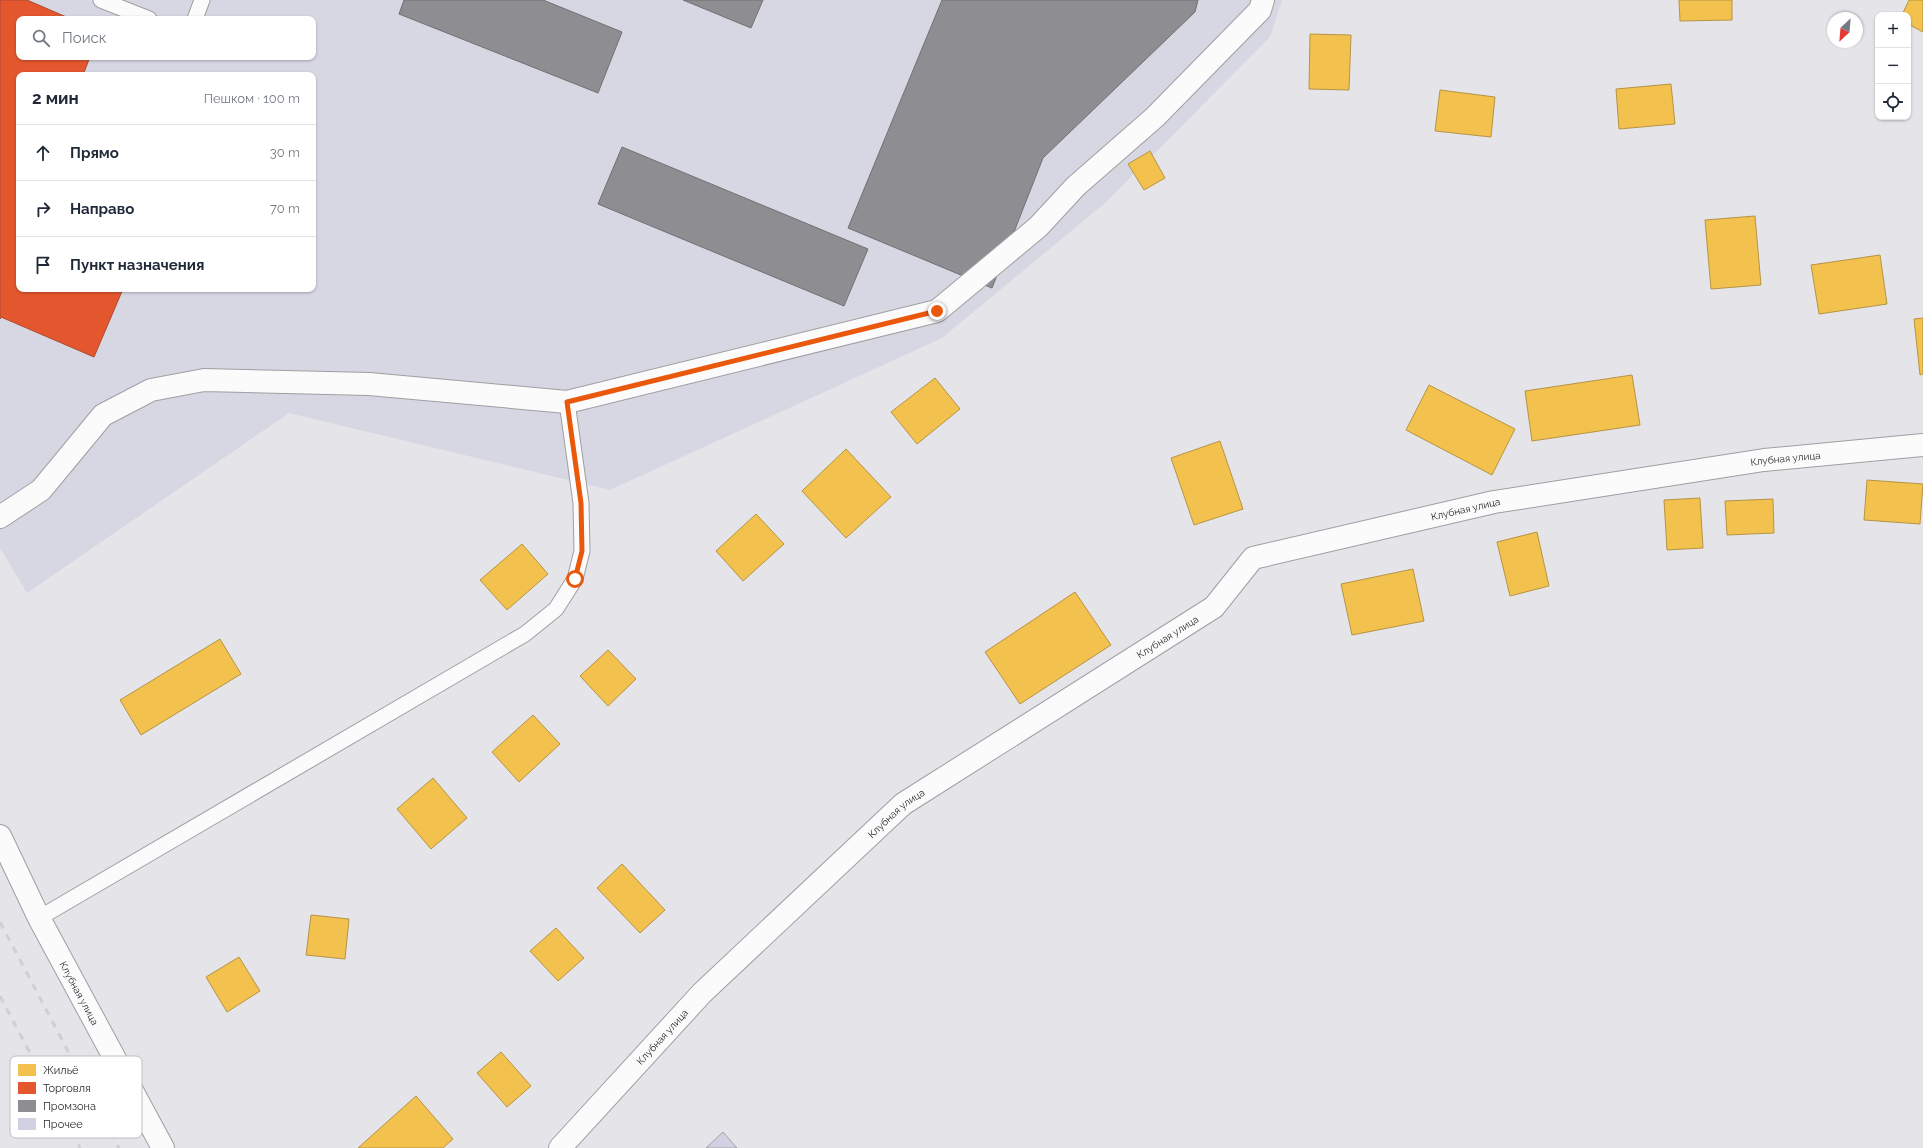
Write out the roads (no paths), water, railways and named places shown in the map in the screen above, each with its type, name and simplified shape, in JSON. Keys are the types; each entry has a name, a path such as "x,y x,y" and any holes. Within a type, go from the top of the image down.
{"street":[{"path":"0,517 41,490 103,415 151,390 204,380 369,384 567,402 937,311 1038,228 1076,186 1155,117 1260,10 1263,0"},
{"name":"Клубная улица","path":"560,1148 702,993 903,804 1214,607 1253,558 1494,502 1764,460 1923,445"},
{"name":"Клубная улица","path":"0,836 39,918 113,1056"},
{"name":"Клубная улица","path":"142,1109 163,1148"}],"lane":[{"path":"101,0 141,16"},
{"path":"196,16 202,0"},
{"path":"39,918 525,634 556,609 575,579 582,551 581,503 567,402"}],"railway":[{"path":"0,922 71,1056"},
{"path":"0,996 32,1056"},
{"path":"75,1138 80,1148"},
{"path":"114,1138 119,1148"}]}
